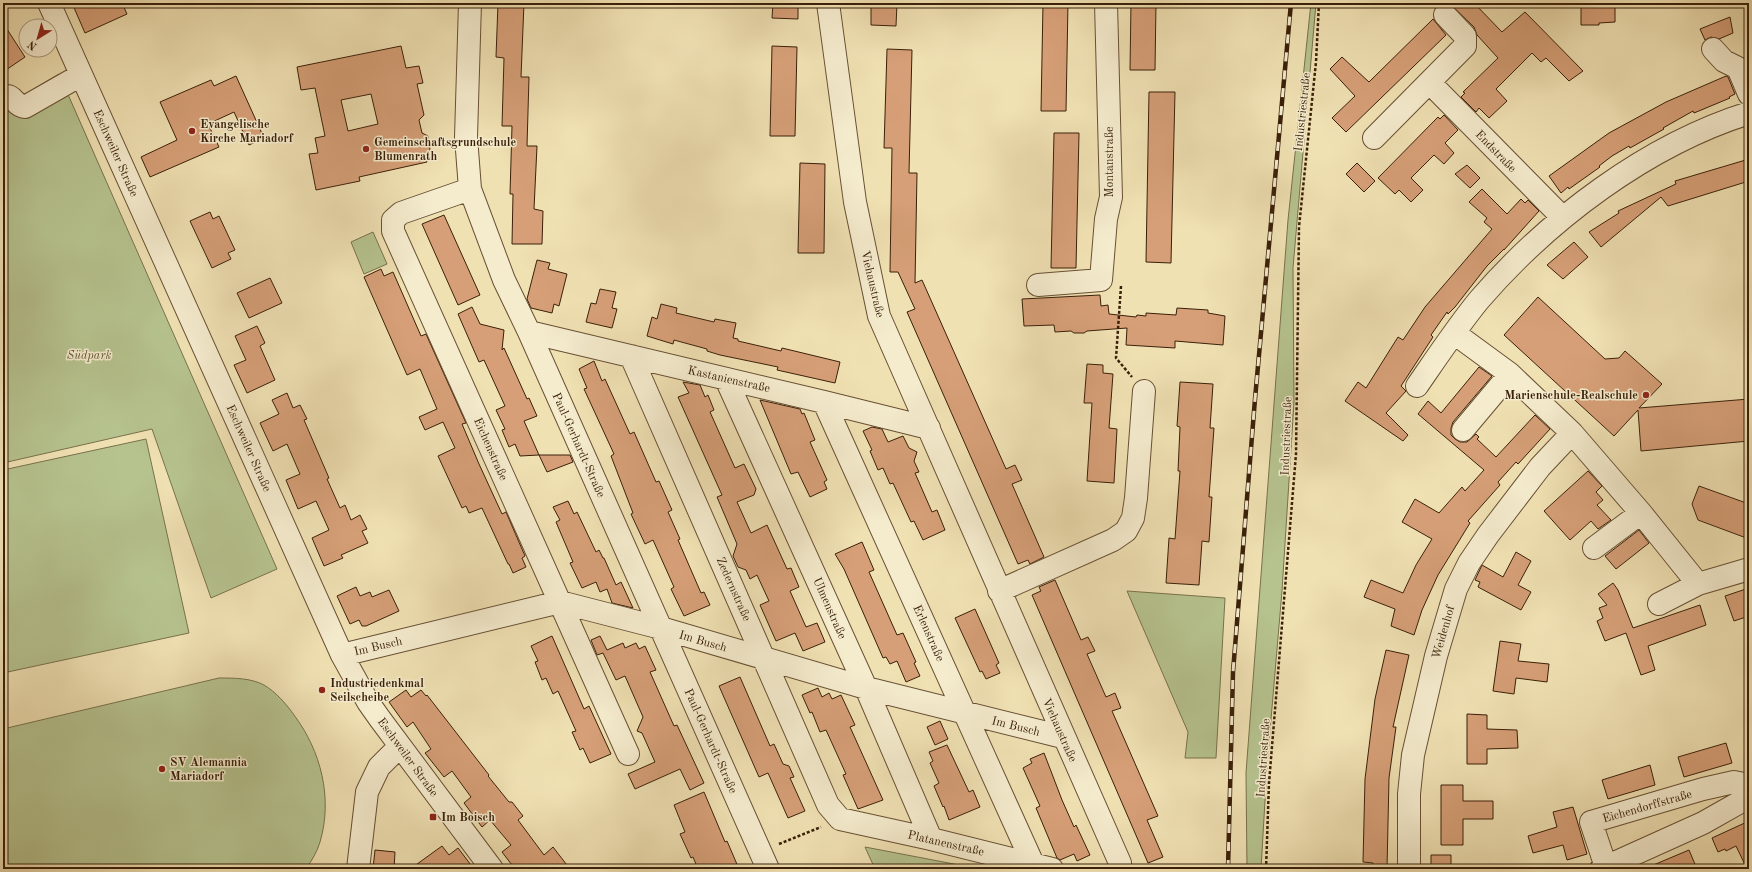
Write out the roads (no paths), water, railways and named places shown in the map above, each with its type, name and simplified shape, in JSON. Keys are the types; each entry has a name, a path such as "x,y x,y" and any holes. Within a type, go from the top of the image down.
{"street":[{"name":"Eschweiler Straße","path":"49,3 342,655 368,702 399,746 492,869"},
{"name":"Paul-Gerhardt-Straße","path":"470,3 466,136 470,189 504,280 529,332 765,860"},
{"name":"Viehaustraße","path":"828,3 855,202 879,316 1063,737 1120,863 1120,869"},
{"name":"Montanstraße","path":"1038,285 1101,280 1106,219 1111,197 1106,3"},
{"path":"1374,138 1465,46 1465,36 1446,15"},
{"path":"1713,49 1724,60 1738,68 1749,94"},
{"path":"3,97 8,95 11,96 18,105 25,107 81,75"},
{"name":"Endstraße","path":"1430,83 1563,218"},
{"path":"1417,386 1454,333 1479,301 1524,253 1563,218 1598,191 1648,159 1719,122 1749,113"},
{"name":"Eichenstraße","path":"470,189 401,213 393,220 393,231 628,754"},
{"name":"Kastanienstraße","path":"529,332 929,428"},
{"path":"1454,333 1510,374 1572,433 1641,512 1698,584"},
{"name":"Zedernstraße","path":"631,356 828,805 840,819"},
{"path":"1463,430 1510,374"},
{"name":"Ulmenstraße","path":"726,379 866,688 931,839"},
{"path":"999,591 1113,540 1126,531 1133,518 1136,498 1144,391"},
{"name":"Erlenstraße","path":"824,402 965,713 1042,867"},
{"name":"Weidenhof","path":"1409,869 1409,794 1413,755 1436,656 1456,589 1469,564 1488,535 1540,467 1572,433"},
{"path":"1594,548 1641,512"},
{"path":"1659,604 1698,584 1749,569"},
{"name":"Im Busch","path":"342,655 560,602 661,628 866,688 1063,737"},
{"path":"358,869 367,792 379,767 399,746"},
{"name":"Eichendorffstraße","path":"1749,785 1734,782 1703,789 1591,822 1603,868 1703,823 1749,797"},
{"name":"Platanenstraße","path":"840,819 931,839 1042,867"}],"railway":[{"path":"1228,869 1233,672 1255,399 1291,3"}],"place":[{"name":"Evangelische Kirche Mariadorf","path":"192,131"},
{"name":"Gemeinschaftsgrundschule Blumenrath","path":"366,149"},
{"name":"Marienschule-Realschule","path":"1646,395"},
{"name":"Industriedenkmal Seilscheibe","path":"322,690"},
{"name":"SV Alemannia Mariadorf","path":"162,769"},
{"name":"Im Boisch","path":"433,817"}],"park label":[{"name":"Südpark","path":"89,355"}]}
